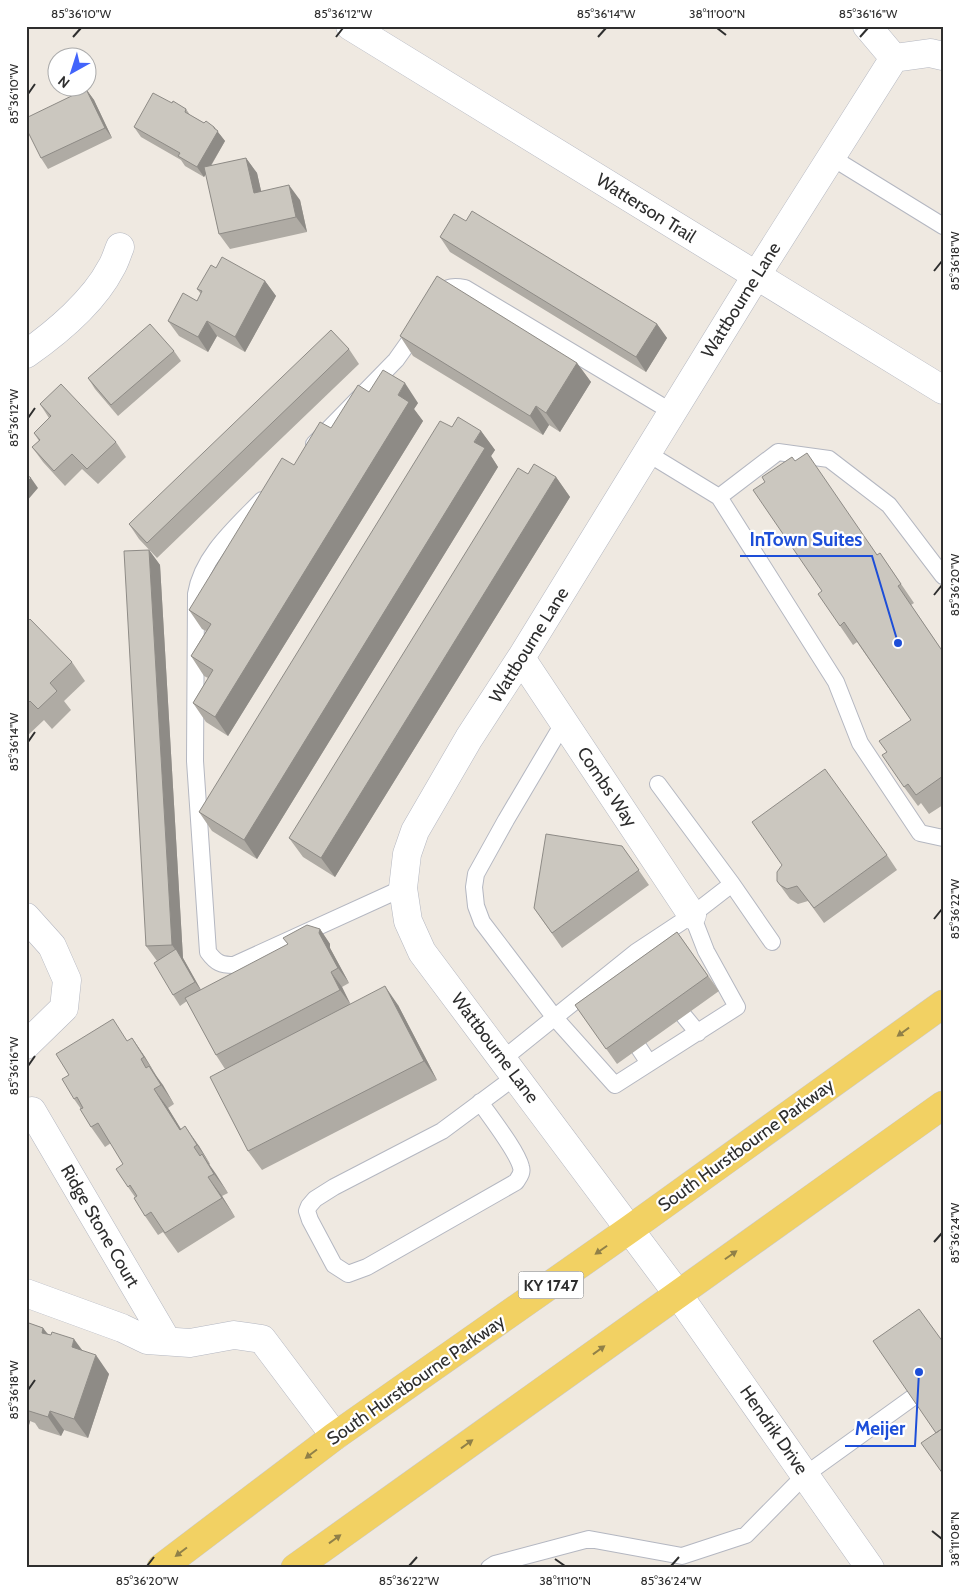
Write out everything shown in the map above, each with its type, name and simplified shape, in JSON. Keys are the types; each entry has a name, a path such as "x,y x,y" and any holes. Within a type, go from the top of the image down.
{"main road":[{"name":"South Hurstbourne Parkway","path":"161,1568 335,1436 630,1229 943,1004"},
{"path":"295,1568 677,1293 943,1105"}],"street":[{"name":"Watterson Trail","path":"350,26 943,390"},
{"path":"867,26 894,58 930,53 943,56"},
{"name":"Wattbourne Lane","path":"677,1293 422,952 408,921 403,888 407,854 415,831 469,738 521,658 756,276 894,58"},
{"path":"26,354 61,327 94,294 110,270 120,247"},
{"name":"Combs Way","path":"521,658 692,915"},
{"path":"26,917 52,946 67,980 64,1008 26,1045"},
{"name":"Ridge Stone Court","path":"32,1111 167,1341"},
{"path":"26,1293 122,1328 147,1340 190,1343 234,1335 262,1339 335,1436"},
{"name":"Hendrik Drive","path":"677,1293 870,1568"}],"lane":[{"path":"831,158 943,226"},
{"path":"302,457 396,360 444,290 453,286 465,288 672,412"},
{"path":"719,497 778,452 829,459 889,505 943,576"},
{"path":"647,453 719,497 836,682 860,743 865,751 920,833 943,838"},
{"path":"275,486 228,536 213,556 200,575 196,594 196,761 208,952 215,962 223,965 234,965 403,888"},
{"path":"564,722 476,874 474,887 476,906 482,922 555,1018 615,1085 737,1007 706,951 692,915"},
{"path":"658,784 772,942"},
{"path":"480,1102 522,1168 516,1182 367,1267 348,1274 334,1265 307,1211 315,1199 334,1187 442,1131 480,1102 555,1018 602,989 636,952 692,915 732,884"},
{"path":"636,952 646,966"},
{"path":"684,1016 698,1033"},
{"path":"639,1048 648,1064"},
{"path":"494,1566 589,1539 682,1556 746,1535 805,1475 912,1398"}],"building":[{"path":"153,93 172,103 173,101 186,109 185,112 204,123 206,121 218,131 197,167 178,156 180,153 134,127"},
{"path":"67,98 90,98 105,128 41,158 26,128 26,118"},
{"path":"246,158 254,193 289,185 296,217 219,234 204,167"},
{"path":"472,211 657,324 636,357 440,237 454,214 466,221"},
{"path":"222,257 265,281 235,337 207,321 198,337 168,321 183,293 197,301 202,291 197,289 211,265 216,268"},
{"path":"437,276 577,363 546,413 536,406 530,416 400,336"},
{"path":"150,324 174,351 111,405 88,378"},
{"path":"331,330 349,349 147,543 129,524"},
{"path":"383,370 405,383 398,395 409,402 215,717 193,703 213,670 191,656 211,624 189,610 282,458 294,465 320,422 331,428 358,385 369,392"},
{"path":"61,384 116,442 87,469 72,454 54,471 32,447 40,440 34,433 51,416 40,404"},
{"path":"458,417 481,431 474,442 485,448 244,840 199,812 440,421 452,427"},
{"path":"807,453 877,555 880,553 901,584 898,586 943,652 943,776 916,795 908,784 904,787 882,755 887,752 879,741 911,720 844,622 840,626 818,594 822,591 753,490 765,482 762,477 792,457 795,461"},
{"path":"534,464 556,477 321,858 289,838 518,468 528,474"},
{"path":"26,474 31,478 26,483"},
{"path":"149,550 172,945 146,946 124,551"},
{"path":"30,619 72,662 50,683 57,691 38,709 30,701 26,705 26,623"},
{"path":"825,769 887,855 814,908 797,886 787,889 777,881 777,872 782,865 752,822"},
{"path":"546,834 622,846 639,870 552,933 534,908"},
{"path":"307,925 320,929 319,933 338,968 331,972 340,990 216,1055 185,998 288,944 283,938"},
{"path":"677,932 708,976 606,1049 575,1005"},
{"path":"176,949 195,982 173,995 154,963"},
{"path":"385,986 424,1061 248,1151 210,1077"},
{"path":"113,1019 127,1041 132,1038 144,1057 141,1059 146,1068 149,1066 161,1085 154,1089 180,1130 185,1126 197,1145 194,1147 200,1156 202,1154 214,1174 208,1177 222,1198 165,1233 151,1212 145,1216 134,1198 137,1196 130,1185 128,1187 116,1169 123,1164 98,1123 91,1127 80,1109 83,1108 77,1097 74,1099 62,1079 69,1075 56,1054"},
{"path":"919,1309 943,1342 943,1428 936,1433 873,1341"},
{"path":"26,1322 43,1328 42,1333 51,1335 52,1332 74,1339 72,1347 96,1355 74,1419 50,1411 48,1417 26,1410"},
{"path":"943,1428 943,1474 921,1443"}],"place":[{"name":"InTown Suites","path":"898,643"},
{"name":"Meijer","path":"919,1372"}]}
